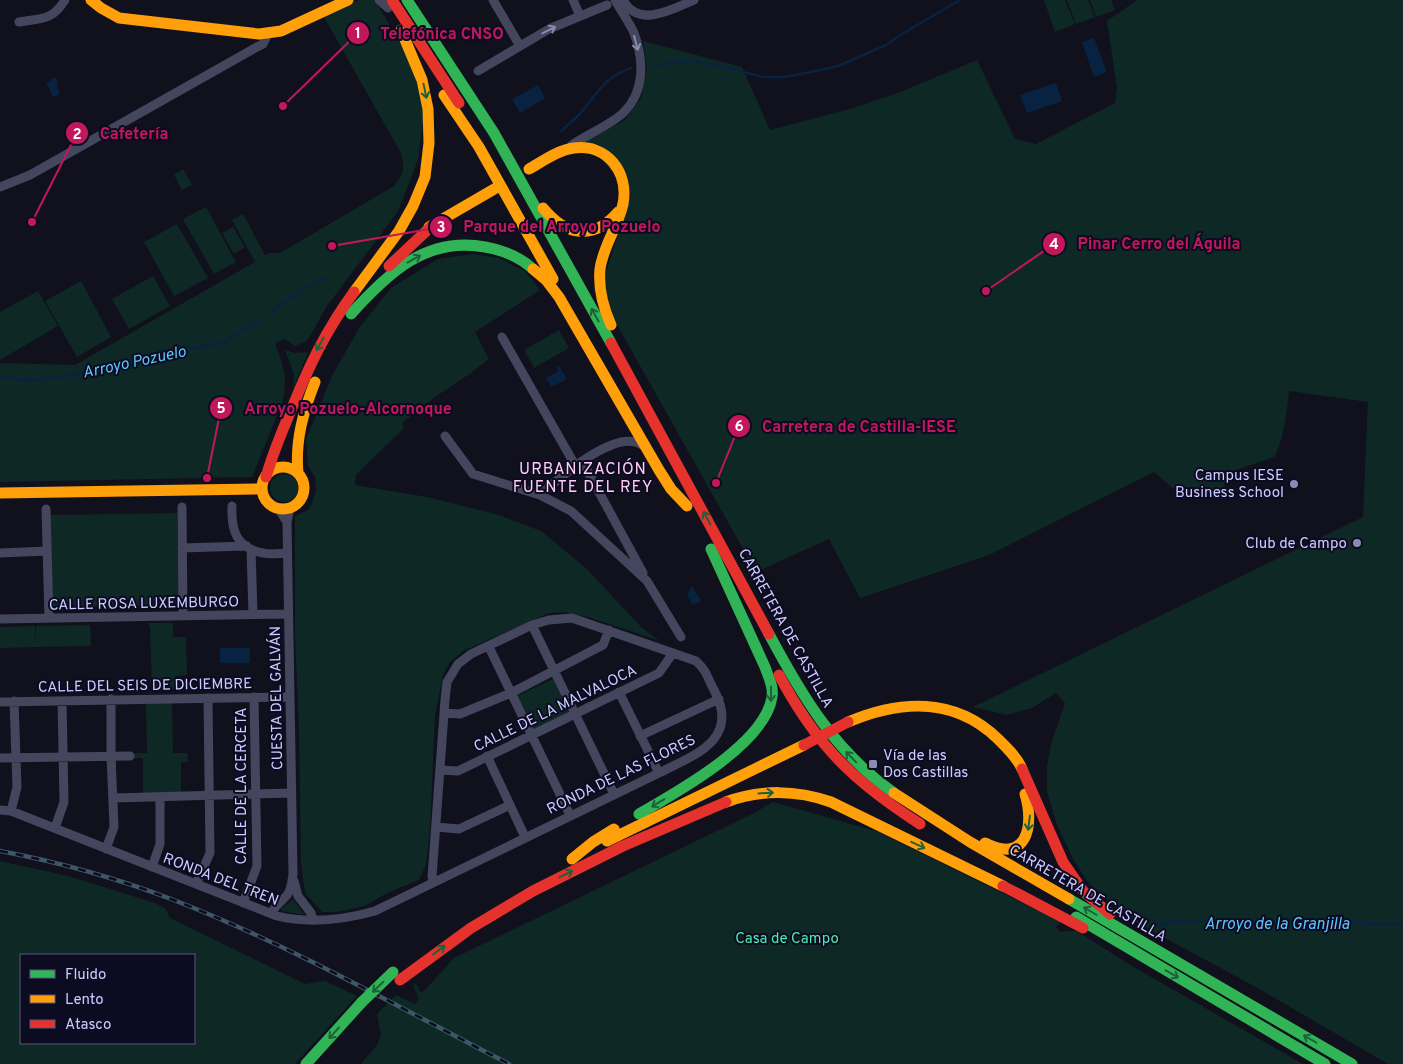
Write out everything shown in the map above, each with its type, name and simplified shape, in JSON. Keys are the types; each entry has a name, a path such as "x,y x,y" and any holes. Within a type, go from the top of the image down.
{"main road":[{"path":"91,0 119,18 239,33 268,34 290,27 348,0"},
{"name":"CARRETERA DE CASTILLA","path":"407,0 494,134 663,436 793,678 833,738 865,771 895,794 979,847 1352,1064"},
{"path":"416,0 448,53 476,108"},
{"path":"266,477 270,472 281,467 298,473 302,478 304,491 300,501 290,508 278,508 267,501 262,489 273,453 310,362 346,303 399,231 414,206 425,177 429,143 428,109 422,80 401,30 386,2"},
{"name":"CARRETERA DE CASTILLA","path":"386,2 405,22 484,141 730,581 796,707 822,744 842,767 864,787 932,832"},
{"path":"401,30 478,146 558,287 597,361"},
{"path":"494,134 520,166 548,216 567,230 577,232 598,230 612,221 623,206"},
{"path":"530,169 567,149 574,148 589,148 610,158 620,169 625,190 623,206 600,266 602,303 614,332 668,424"},
{"path":"346,303 377,267 402,246 437,221 496,188"},
{"path":"298,473 297,448 305,410 324,360 368,289 406,249 437,221"},
{"path":"351,314 392,274 415,258 440,247 460,244 489,246 526,262 546,279 559,296 627,411 659,470 687,506"},
{"path":"0,493 262,489"},
{"path":"721,522 772,638"},
{"path":"572,859 593,842 678,791 708,770 763,722 772,697 770,681 765,666 711,549"},
{"path":"623,846 885,709 931,707 970,718 986,727 1011,751 1020,764 1063,862 1083,890 1115,918 1208,979"},
{"path":"851,727 909,714 932,715 953,719 968,726 993,744 1005,756 1013,769 1027,800 1031,817 1028,831 1023,842 1014,848 1004,850 986,844 920,804 895,794"},
{"path":"452,927 477,911 572,859 807,749"},
{"path":"397,976 482,920 623,846 712,806 734,798 765,793 801,794 831,802 1038,903 1100,937 1130,949"},
{"name":"CARRETERA DE CASTILLA","path":"948,842 1325,1064"},
{"path":"306,1064 422,950"},
{"path":"321,1064 366,1006"}],"street":[{"path":"19,22 50,17 65,0"},
{"path":"493,0 520,46"},
{"path":"573,0 580,16"},
{"path":"623,0 626,6 636,14 655,16 694,0"},
{"path":"478,71 549,29 611,2 634,33 642,72 637,95 623,113 567,149"},
{"path":"0,194 30,175 263,44 268,34"},
{"path":"0,187 30,175"},
{"path":"502,337 579,463 681,637"},
{"path":"540,495 579,463 617,442 625,433 628,425 627,411"},
{"path":"445,436 473,474 540,495 571,511 647,581"},
{"path":"617,442 630,440 641,444 659,470"},
{"path":"232,506 232,522 235,535 249,548 263,554 287,554"},
{"path":"182,507 183,616"},
{"path":"278,508 287,522"},
{"name":"CUESTA DEL GALVÁN","path":"270,913 288,896 292,887 293,873 287,554 287,522 290,508"},
{"path":"46,509 49,618"},
{"path":"182,548 249,548"},
{"path":"249,548 253,614"},
{"path":"0,552 47,551"},
{"name":"CALLE ROSA LUXEMBURGO","path":"0,619 288,614"},
{"name":"RONDA DE LAS FLORES","path":"572,618 609,630 696,661 705,669 719,699 722,714 720,732 712,744 693,756 435,880 432,877 447,682 458,664 472,654 532,625 549,620 572,618"},
{"path":"532,625 614,794"},
{"path":"444,713 460,714 511,693 603,645 609,630"},
{"path":"489,647 570,816"},
{"name":"CALLE DE LA MALVALOCA","path":"440,770 458,771 659,672 673,653"},
{"path":"619,692 658,773"},
{"name":"CALLE DE LA CERCETA","path":"243,903 257,866 254,697"},
{"name":"CALLE DEL SEIS DE DICIEMBRE","path":"0,702 290,697"},
{"path":"196,884 210,853 208,698"},
{"path":"106,849 114,827 111,699"},
{"path":"640,736 719,699"},
{"path":"55,828 64,802 62,700"},
{"path":"11,811 16,788 14,701"},
{"path":"0,758 130,756"},
{"path":"487,756 525,837"},
{"path":"112,798 291,793"},
{"path":"152,867 160,844 160,797"},
{"path":"436,827 459,829 510,806"},
{"name":"RONDA DEL TREN","path":"0,810 11,811 243,903 289,919 342,919 375,910 435,880"},
{"name":"CUESTA DEL GALVÁN","path":"293,873 298,896 311,913 313,920"}],"green space":[{"path":"359,0 373,0 376,2 412,63 424,112 418,160 398,211 327,306 307,341 295,346 285,339 275,343 281,360 285,388 281,406 252,477 0,482 0,363 75,365 255,262 232,220 243,214 265,255 280,253 394,186 400,178 403,171 401,153 324,17"},
{"path":"1044,0 1065,0 1075,24 1055,32"},
{"path":"1067,0 1088,0 1095,17 1076,24"},
{"path":"1090,0 1111,0 1115,10 1096,17"},
{"path":"1137,0 1403,0 1403,1064 1388,1064 1254,986 1126,917 1090,885 1074,861 1057,825 1047,792 1047,766 1051,744 1065,703 1056,693 1032,708 1006,715 973,707 1363,517 1368,402 1289,391 1283,434 1274,457 1224,474 1225,494 1184,498 1154,472 989,555 860,598 829,539 756,572 621,332 606,301 603,281 631,194 586,141 625,120 641,98 647,69 643,41 742,67 770,130 850,109 900,92 977,60 1015,139 1036,144 1115,103 1117,88 1107,21"},
{"path":"183,169 192,185 182,190 174,175"},
{"path":"206,207 236,262 214,274 183,219"},
{"path":"177,224 208,278 174,296 144,242"},
{"path":"233,227 245,247 234,254 222,233"},
{"path":"473,254 499,258 526,272 540,290 475,332 489,359 402,423 404,428 356,475 355,485 427,497 499,515 541,531 587,569 641,627 660,641 588,617 565,612 549,613 463,651 450,662 443,675 435,716 430,830 426,864 419,880 387,893 365,906 337,912 322,912 305,893 301,863 295,633 295,516 308,510 316,489 315,477 308,466 306,439 332,376 359,328 391,288 438,259"},
{"path":"153,276 170,306 129,329 112,299"},
{"path":"81,281 111,337 77,357 45,301"},
{"path":"38,291 58,326 0,360 0,312"},
{"path":"559,330 569,348 534,368 524,350"},
{"path":"285,350 295,353 308,352 293,389 294,374"},
{"path":"284,474 294,478 298,488 294,498 284,502 274,498 270,488 274,478"},
{"path":"177,513 179,605 53,607 50,515"},
{"path":"147,623 173,623 173,637 186,637 187,675 175,676 176,689 152,690 150,627"},
{"path":"90,625 91,646 36,647 36,626"},
{"path":"35,626 36,647 0,648 0,627"},
{"path":"553,679 569,713 533,730 517,696"},
{"path":"146,703 172,703 173,753 187,753 188,762 181,762 181,795 143,795 143,758 134,758 134,753 147,753"},
{"name":"Casa de Campo","path":"773,802 876,831 1061,922 1056,927 1060,932 1077,931 1127,963 1303,1064 361,1064 377,1045 381,1035 377,1014 396,995 415,1004 419,999 413,985 416,984 420,992 424,991 454,958 754,813"},
{"path":"0,861 68,876 155,903 166,909 170,918 305,984 325,981 357,996 295,1064 0,1064"},
{"path":"293,899 304,914 282,911 281,909"}],"water":[{"path":"1094,38 1107,72 1094,77 1082,42"},
{"path":"56,77 58,83 56,84 60,94 53,97 46,82 51,82 50,79"},
{"path":"1056,83 1062,101 1027,113 1020,95"},
{"path":"538,85 545,98 520,113 512,99"},
{"path":"559,366 567,379 551,387 546,378 559,371 557,367"},
{"path":"692,586 701,601 693,605 687,595"},
{"path":"220,648 250,648 250,663 220,663"}],"waterway":[{"name":"Arroyo Pozuelo","path":"653,65 692,61 763,77 784,77 821,70 838,66 886,45 960,0"},
{"name":"Arroyo Pozuelo","path":"561,131 579,115 610,79 631,68"},
{"name":"Arroyo Pozuelo","path":"273,311 298,292 324,278"},
{"name":"Arroyo Pozuelo","path":"0,376 24,380 58,378 169,350 201,347 226,341 261,319"},
{"name":"Arroyo de la Granjilla","path":"1151,924 1163,924 1173,921 1321,921 1403,925"}],"railway":[{"path":"0,851 65,865 108,877 150,891 215,917 300,956 509,1064"}],"traffic: fast":[{"path":"407,0 494,133 611,343"},
{"path":"351,314 379,285 409,261 444,247 464,245 491,248 517,258 533,269"},
{"path":"639,814 696,780 737,749 754,732 766,715 772,697 771,685 765,667 711,549"},
{"path":"769,634 807,701 837,741 854,760 894,793"},
{"path":"1069,899 1352,1064"},
{"path":"1076,917 1325,1064"},
{"path":"362,1002 393,972"},
{"path":"306,1064 362,1002"}],"traffic: slow":[{"path":"91,0 119,18 259,34 281,31 348,0"},
{"path":"354,292 399,231 413,206 425,177 429,143 428,109 422,80 401,30"},
{"path":"444,95 479,147 553,279"},
{"path":"529,169 562,151 586,148 606,156 619,171 623,181 623,204 618,221 604,252 600,269 602,298 611,325"},
{"path":"429,227 496,188"},
{"path":"543,208 561,225 580,231 599,228 618,212"},
{"path":"533,269 546,280 559,297 659,470 671,489 687,506"},
{"path":"298,473 297,461 301,427 315,382"},
{"path":"283,467 298,473 304,488 298,503 283,509 268,503 262,488 268,473 283,467"},
{"path":"0,493 262,489"},
{"path":"848,722 887,709 926,706 945,709 981,725 1008,749 1022,769"},
{"path":"607,841 804,745"},
{"path":"726,802 765,793 792,793 818,798 831,802 1003,886"},
{"path":"894,793 970,842 1069,899"},
{"path":"985,843 999,848 1010,849 1024,839 1028,830 1029,819 1025,794"},
{"path":"572,859 593,842 614,829"}],"traffic: jam":[{"path":"392,0 459,103"},
{"path":"389,266 437,221"},
{"path":"266,477 281,434 312,363 335,320 354,292"},
{"path":"611,343 769,634"},
{"path":"779,675 808,722 839,760 875,793 920,824"},
{"path":"804,745 848,722"},
{"path":"1022,769 1063,862 1083,891 1110,914"},
{"path":"400,980 471,928 533,891 623,846 726,802"},
{"path":"1003,886 1083,928"}],"place":[{"name":"Telefónica CNSO","path":"283,106"},
{"name":"Cafetería","path":"32,222"},
{"name":"Parque del Arroyo Pozuelo","path":"332,246"},
{"name":"Pinar Cerro del Águila","path":"986,291"},
{"name":"Arroyo Pozuelo-Alcornoque","path":"207,478"},
{"name":"Carretera de Castilla-IESE","path":"716,483"},
{"name":"Campus IESE Business School","path":"1294,484"},
{"name":"Club de Campo","path":"1357,543"},
{"name":"Vía de las Dos Castillas","path":"873,764"}],"district":[{"name":"URBANIZACIÓN FUENTE DEL REY","path":"583,477"}]}
